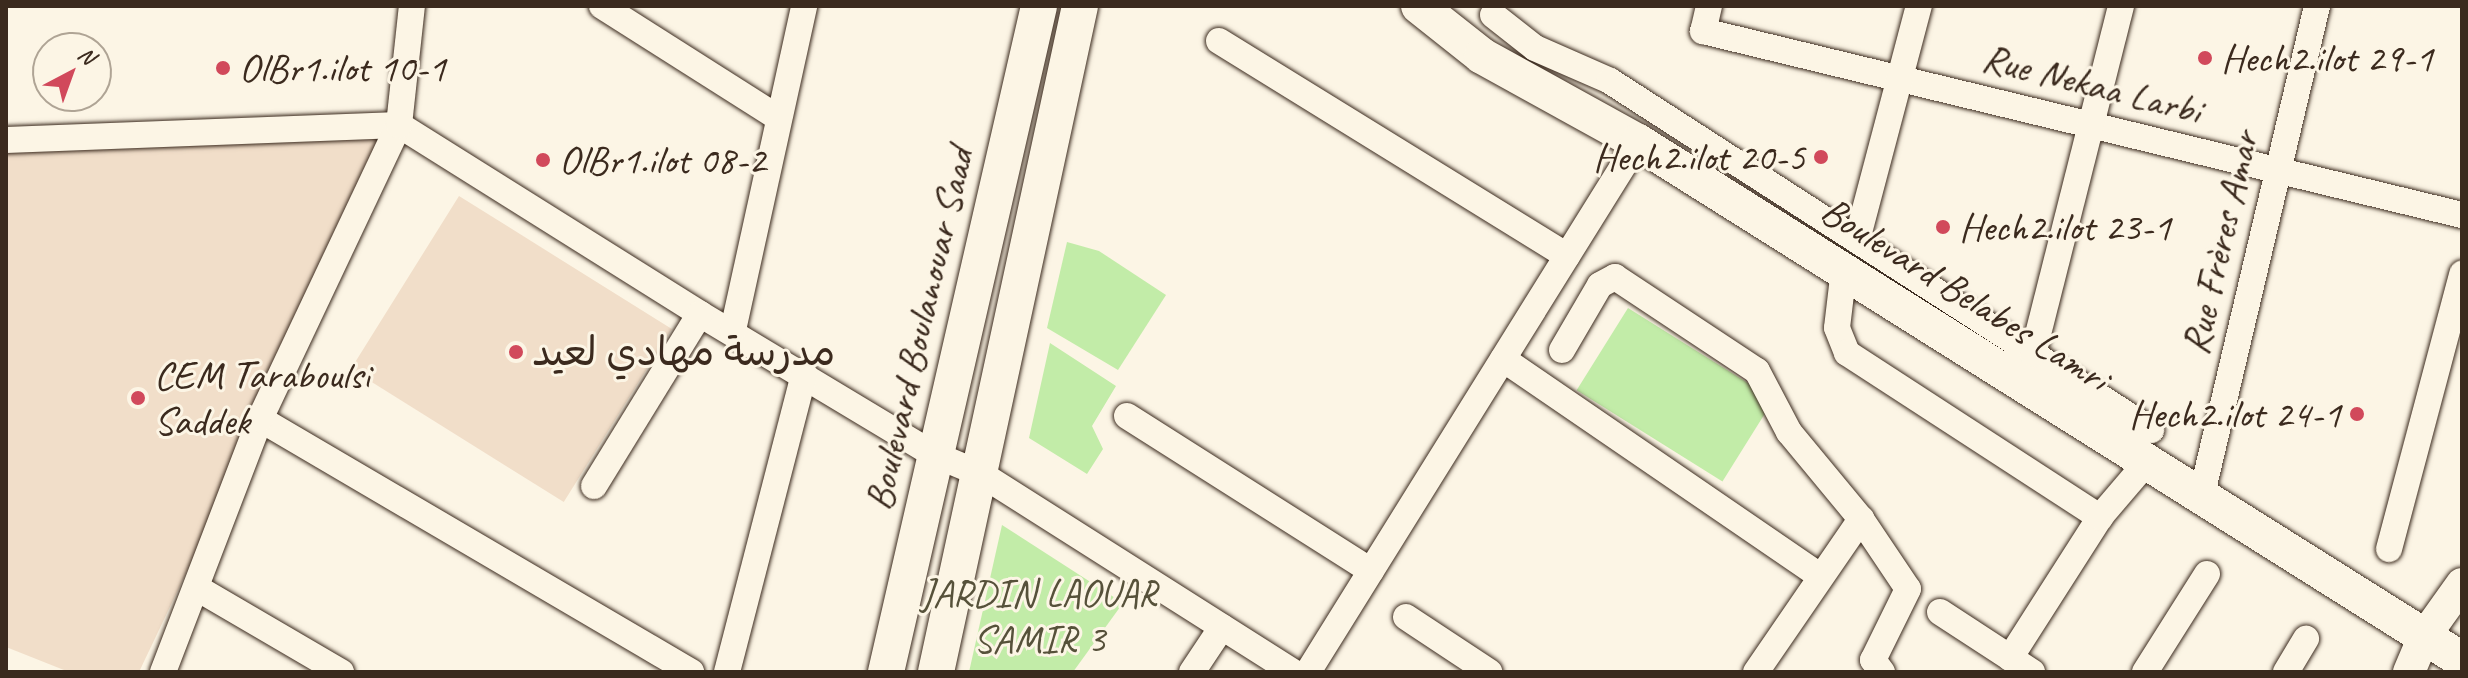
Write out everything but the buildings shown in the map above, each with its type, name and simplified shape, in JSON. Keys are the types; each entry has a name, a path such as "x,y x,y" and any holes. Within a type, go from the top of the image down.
{"main road":[{"name":"Boulevard Boulanouar Saad","path":"886,672 933,454 1039,6"},
{"path":"936,672 1080,6"},
{"name":"Boulevard Belabes Lamri","path":"1419,6 1482,56 1850,255 2149,446 2201,498 2462,660"}],"street":[{"path":"163,672 260,419 399,125 412,6"},
{"path":"602,6 777,117"},
{"path":"733,330 777,117 804,6"},
{"path":"1919,6 1902,77 1850,255 1837,328 1847,353 2100,517"},
{"path":"2033,354 2121,6"},
{"name":"Rue Frères Amar","path":"2201,498 2317,6"},
{"path":"1482,56 1494,10 1535,48 1610,81 1850,255 2033,354 2149,446 2100,517 2021,665 1940,612"},
{"name":"Rue Nekaa Larbi","path":"1706,19 1902,77 2091,127 2279,169 2462,215"},
{"path":"1219,41 1567,256"},
{"path":"6,140 399,125 700,314 733,330 933,454 981,474 1293,672"},
{"path":"1308,672 1638,142"},
{"path":"2389,549 2462,274"},
{"path":"1562,350 1600,285 1615,277 1757,371 1789,432 1861,519 1908,589 1873,660 1882,672"},
{"path":"594,486 700,314"},
{"path":"1503,359 1819,575"},
{"path":"727,672 804,374"},
{"path":"1127,416 1371,571"},
{"path":"260,419 691,672"},
{"path":"1756,672 1819,575 1861,519"},
{"path":"2145,672 2207,574"},
{"path":"2409,672 2424,637 2462,584"},
{"path":"197,588 341,672"},
{"path":"1406,617 1489,672"},
{"path":"1192,672 1222,627"},
{"path":"2286,672 2306,639"}],"shaded area":[{"name":"CEM Taraboulsi Saddek","path":"399,125 139,672 69,672 6,647 6,148"},
{"name":"مدرسة مهادي لعيد","path":"459,196 672,329 564,502 351,369"}],"green space":[{"path":"1067,242 1099,251 1166,295 1118,370 1047,328"},
{"path":"1628,308 1774,399 1722,481 1577,390"},
{"path":"1050,343 1116,386 1092,426 1103,449 1087,474 1029,438"},
{"name":"JARDIN LAOUAR SAMIR 3","path":"1002,525 1123,603 1073,672 969,672"}],"place":[{"name":"Hech2.ilot 29-1","path":"2205,58"},
{"name":"OlBr1.ilot 10-1","path":"223,68"},
{"name":"Hech2.ilot 20-5","path":"1821,157"},
{"name":"OlBr1.ilot 08-2","path":"543,160"},
{"name":"Hech2.ilot 23-1","path":"1943,227"},
{"name":"مدرسة مهادي لعيد","path":"516,352"},
{"name":"CEM Taraboulsi Saddek","path":"138,398"},
{"name":"Hech2.ilot 24-1","path":"2357,414"}]}
